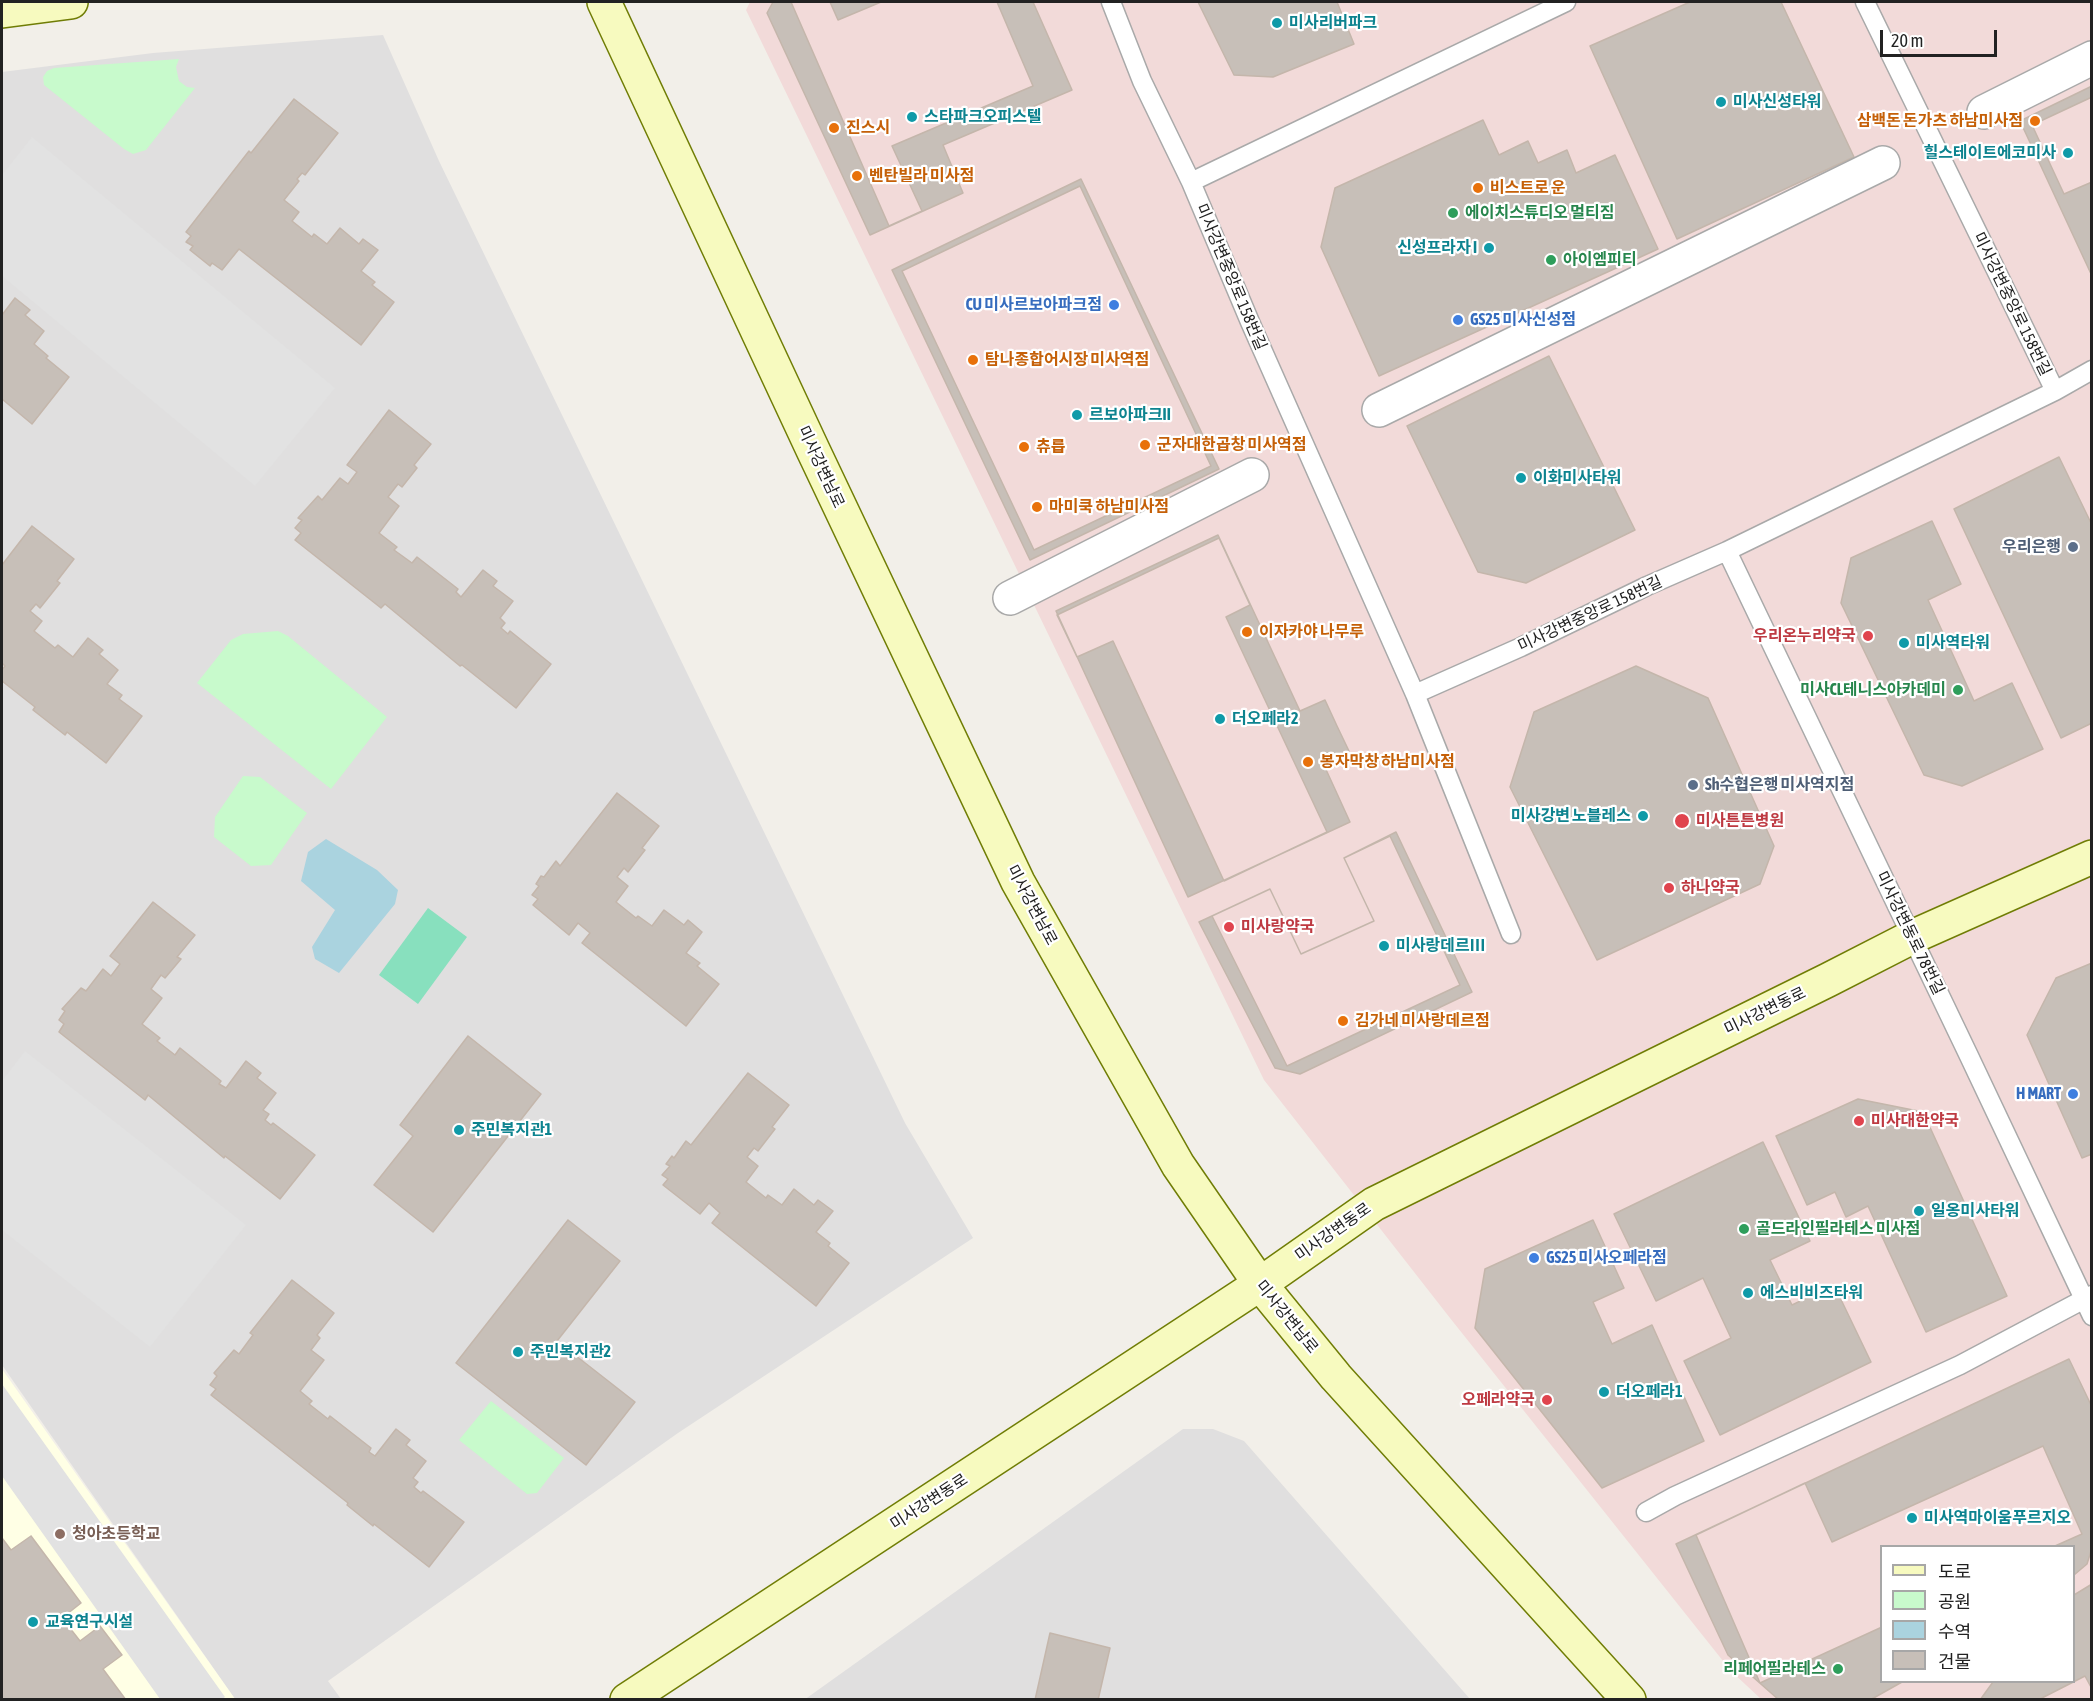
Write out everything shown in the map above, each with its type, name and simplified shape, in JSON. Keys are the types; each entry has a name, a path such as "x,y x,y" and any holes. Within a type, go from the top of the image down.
{"main road":[{"path":"2,11 59,2"},
{"name":"미사강변남로","path":"604,2 1018,882 1178,1165 1260,1284 1336,1377 1629,1700"},
{"name":"미사강변동로","path":"627,1700 1260,1284 1374,1203 1818,986 1912,937 2091,857"}],"street":[{"path":"1984,112 2091,58"},
{"path":"1378,410 1883,163"},
{"path":"1010,598 1252,475"}],"lane":[{"name":"미사강변중앙로 158번길","path":"1111,2 1142,81 1191,182 1250,322 1415,694 1727,551 2055,391 1865,2"},
{"path":"1191,182 1566,2"},
{"path":"2055,391 2091,370"},
{"name":"미사강변동로 78번길","path":"1727,551 2089,1303"},
{"path":"1415,694 1511,934"},
{"path":"1646,1512 1675,1496 2089,1303"}],"shaded area":[{"path":"750,2 2091,2 2091,1699 1761,1699 1731,1671 1264,1080 746,10"},
{"path":"383,35 439,161 905,1123 973,1238 678,1433 328,1681 341,1699 235,1699 2,1365 2,72 153,53"},
{"path":"32,137 335,388 255,486 2,276 2,175"},
{"path":"25,1051 246,1225 150,1347 2,1230 2,1081"},
{"name":"청아초등학교","path":"2,1369 235,1699 2,1699"},
{"path":"2,1384 225,1697 221,1700 160,1699 2,1476"},
{"path":"1183,1429 1213,1429 1244,1441 1470,1699 804,1700"}],"green space":[{"path":"179,59 176,67 179,81 187,87 195,88 146,150 133,154 44,85 43,77 47,71 54,68"},
{"path":"278,631 288,636 387,717 331,789 197,683 231,640 243,634"},
{"path":"243,776 260,777 307,813 271,865 251,866 214,837 215,817"},
{"path":"428,908 467,937 418,1004 379,975"},
{"path":"491,1401 564,1458 537,1493 527,1494 459,1440"}],"water":[{"path":"326,839 377,870 398,890 395,904 339,973 315,959 312,947 335,910 301,881 308,852"}],"building":[{"name":"스타파크오피스텔","path":"773,2 1033,2 1072,90 943,145 963,193 870,235 767,13"},
{"name":"스타파크오피스텔","path":"791,2 830,2 838,20 881,2 997,2 1033,86 892,146 922,211 889,226"},
{"name":"미사리버파크","path":"1198,2 1337,2 1354,44 1273,77 1234,75"},
{"name":"미사신성타워","path":"1690,2 1781,2 1854,157 1677,239 1590,46"},
{"path":"2092,86 2092,276 2020,121"},
{"name":"힐스테이트에코미사","path":"2092,97 2092,182 2064,194 2032,125"},
{"path":"294,99 338,133 305,175 302,173 297,179 299,181 284,200 299,212 292,221 312,237 314,234 327,244 340,228 359,244 363,239 378,250 361,271 375,282 372,285 394,302 361,345 239,249 222,270 212,263 210,266 190,250 193,246 186,242 191,236 186,232 249,151 251,153"},
{"name":"신성프라자 I","path":"1483,120 1499,155 1528,141 1538,163 1567,150 1576,173 1615,155 1658,249 1379,376 1321,247 1335,188"},
{"name":"르보아파크II","path":"1081,179 1219,469 1030,560 892,270"},
{"name":"르보아파크II","path":"1080,186 1211,466 1034,550 902,271"},
{"path":"15,298 30,310 25,315 44,331 34,344 48,356 46,358 69,377 32,424 2,399 2,315"},
{"name":"이화미사타워","path":"1549,356 1635,530 1526,583 1478,572 1407,426"},
{"path":"389,410 431,444 414,465 417,468 402,487 398,484 388,497 399,506 379,533 397,547 394,550 412,563 417,557 458,589 456,592 461,597 483,570 497,581 493,586 513,601 500,618 505,623 501,628 508,634 510,631 551,664 516,708 462,665 460,666 385,604 381,608 295,540 301,533 295,528 302,520 298,518 318,496 322,500 340,478 348,484 357,472 347,465"},
{"path":"2059,457 2092,525 2092,723 2061,738 1954,509"},
{"name":"미사역타워","path":"1932,521 1961,584 1928,600 1974,701 2012,683 2043,749 1962,786 1924,775 1841,603 1851,558"},
{"path":"32,526 74,559 57,581 60,583 40,608 36,604 30,611 42,621 34,631 55,648 58,645 73,657 88,638 103,650 99,654 118,670 107,684 122,695 119,699 142,716 106,763 67,732 65,735 33,710 35,707 2,681 2,670 5,666 2,663 2,565"},
{"name":"더오페라2","path":"1218,535 1300,711 1325,700 1349,751 1323,763 1350,822 1188,897 1056,611"},
{"name":"더오페라2","path":"1219,538 1250,605 1226,617 1327,832 1224,881 1113,641 1077,657 1057,615"},
{"name":"미사강변 노블레스","path":"1636,666 1708,698 1774,846 1760,884 1597,960 1510,787 1534,712"},
{"path":"617,793 659,826 642,848 645,850 628,872 624,868 617,877 628,886 616,902 636,918 638,916 652,926 664,910 684,925 688,920 702,932 686,953 700,963 697,966 719,984 686,1026 582,943 590,933 578,923 569,935 533,905 538,899 532,895 539,886 536,884 541,876 544,877 556,861 560,866"},
{"name":"미사랑데르Ⅲ","path":"1396,832 1472,992 1300,1074 1275,1068 1199,922 1270,889 1301,954 1374,921 1344,858"},
{"name":"미사랑데르Ⅲ","path":"1390,836 1460,985 1287,1066 1212,916 1270,889 1301,954 1374,921 1344,858"},
{"path":"153,902 195,935 177,957 181,959 165,978 161,975 151,989 162,998 142,1024 160,1038 157,1041 175,1055 180,1048 221,1081 219,1084 226,1088 246,1061 261,1073 257,1078 276,1093 263,1110 269,1114 265,1120 271,1125 273,1123 315,1155 280,1199 225,1156 224,1158 148,1095 145,1100 59,1032 64,1024 59,1020 65,1011 62,1009 81,988 86,991 103,969 111,976 120,964 110,956"},
{"name":"H MART","path":"2092,963 2092,1154 2082,1158 2027,1035 2056,978"},
{"name":"주민복지관1","path":"468,1036 541,1094 433,1232 374,1185 413,1136 400,1125"},
{"path":"748,1073 789,1105 772,1127 775,1129 758,1151 754,1148 747,1157 758,1166 746,1182 766,1198 768,1195 782,1205 794,1189 814,1205 818,1200 833,1211 816,1232 830,1243 828,1246 849,1263 816,1306 712,1223 720,1213 709,1203 700,1214 663,1185 668,1179 662,1175 670,1166 666,1164 672,1156 674,1158 686,1141 691,1145"},
{"name":"일옹미사타워","path":"1858,1099 1923,1112 2007,1296 1926,1332 1868,1206 1846,1217 1835,1192 1807,1205 1776,1136"},
{"name":"에스비비즈타워","path":"1763,1142 1810,1241 1770,1260 1792,1305 1834,1285 1871,1362 1720,1435 1684,1361 1731,1338 1703,1278 1656,1301 1614,1214"},
{"name":"주민복지관2","path":"568,1220 620,1261 557,1341 635,1402 586,1465 456,1363"},
{"name":"더오페라1","path":"1593,1220 1624,1288 1593,1302 1612,1344 1652,1325 1704,1441 1602,1488 1475,1328 1485,1269"},
{"path":"292,1280 334,1313 317,1335 320,1338 311,1350 324,1360 300,1391 312,1401 309,1404 328,1419 330,1416 371,1448 369,1452 375,1456 396,1429 410,1440 406,1445 426,1461 413,1478 418,1482 414,1487 421,1493 423,1491 464,1522 429,1567 374,1524 373,1526 347,1505 348,1503 211,1395 216,1389 210,1385 217,1376 214,1373 234,1350 239,1354 253,1335 250,1333"},
{"name":"미사역마이움푸르지오","path":"2069,1359 2092,1407 2092,1548 2087,1564 2075,1574 2075,1545 1880,1545 1880,1683 1900,1683 1870,1700 1779,1700 1728,1655 1676,1544"},
{"path":"2043,1446 2082,1534 2057,1545 1880,1545 1880,1628 1760,1683 1696,1535 1805,1483 1832,1542"},
{"name":"교육연구시설","path":"31,1536 81,1603 62,1618 80,1641 100,1626 122,1655 103,1669 126,1700 2,1700 2,1538 11,1550"},
{"path":"2092,1584 2092,1700 1980,1700 1992,1683 2075,1683 2075,1594"},
{"path":"1050,1633 1110,1648 1098,1700 1035,1700"},
{"path":"2085,1676 2092,1689 2092,1700 2038,1700 2075,1683"}],"place":[{"name":"미사리버파크","path":"1277,23"},
{"name":"미사신성타워","path":"1721,102"},
{"name":"스타파크오피스텔","path":"912,117"},
{"name":"삼백돈 돈가츠 하남미사점","path":"2035,121"},
{"name":"진스시","path":"834,128"},
{"name":"힐스테이트에코미사","path":"2068,153"},
{"name":"벤탄빌라 미사점","path":"857,176"},
{"name":"비스트로 운","path":"1478,188"},
{"name":"에이치스튜디오 멀티짐","path":"1453,213"},
{"name":"신성프라자 I","path":"1489,248"},
{"name":"아이엠피티","path":"1551,260"},
{"name":"CU 미사르보아파크점","path":"1114,305"},
{"name":"GS25 미사신성점","path":"1458,320"},
{"name":"탐나종합어시장 미사역점","path":"973,360"},
{"name":"르보아파크II","path":"1077,415"},
{"name":"군자대한곱창 미사역점","path":"1145,445"},
{"name":"츄릅","path":"1024,447"},
{"name":"이화미사타워","path":"1521,478"},
{"name":"마미쿡 하남미사점","path":"1037,507"},
{"name":"우리은행","path":"2073,547"},
{"name":"이자카야 나무루","path":"1247,632"},
{"name":"우리온누리약국","path":"1868,636"},
{"name":"미사역타워","path":"1904,643"},
{"name":"미사CL테니스아카데미","path":"1958,690"},
{"name":"더오페라2","path":"1220,719"},
{"name":"봉자막창 하남미사점","path":"1308,762"},
{"name":"Sh수협은행 미사역지점","path":"1693,785"},
{"name":"미사강변 노블레스","path":"1643,816"},
{"name":"미사튼튼병원","path":"1682,821"},
{"name":"하나약국","path":"1669,888"},
{"name":"미사랑약국","path":"1229,927"},
{"name":"미사랑데르Ⅲ","path":"1384,946"},
{"name":"김가네 미사랑데르점","path":"1343,1021"},
{"name":"H MART","path":"2073,1094"},
{"name":"미사대한약국","path":"1859,1121"},
{"name":"주민복지관1","path":"459,1130"},
{"name":"일옹미사타워","path":"1919,1211"},
{"name":"골드라인필라테스 미사점","path":"1744,1229"},
{"name":"GS25 미사오페라점","path":"1534,1258"},
{"name":"에스비비즈타워","path":"1748,1293"},
{"name":"주민복지관2","path":"518,1352"},
{"name":"더오페라1","path":"1604,1392"},
{"name":"오페라약국","path":"1547,1400"},
{"name":"미사역마이움푸르지오","path":"1912,1518"},
{"name":"청아초등학교","path":"60,1534"},
{"name":"교육연구시설","path":"33,1622"},
{"name":"리페어필라테스","path":"1838,1669"}]}
